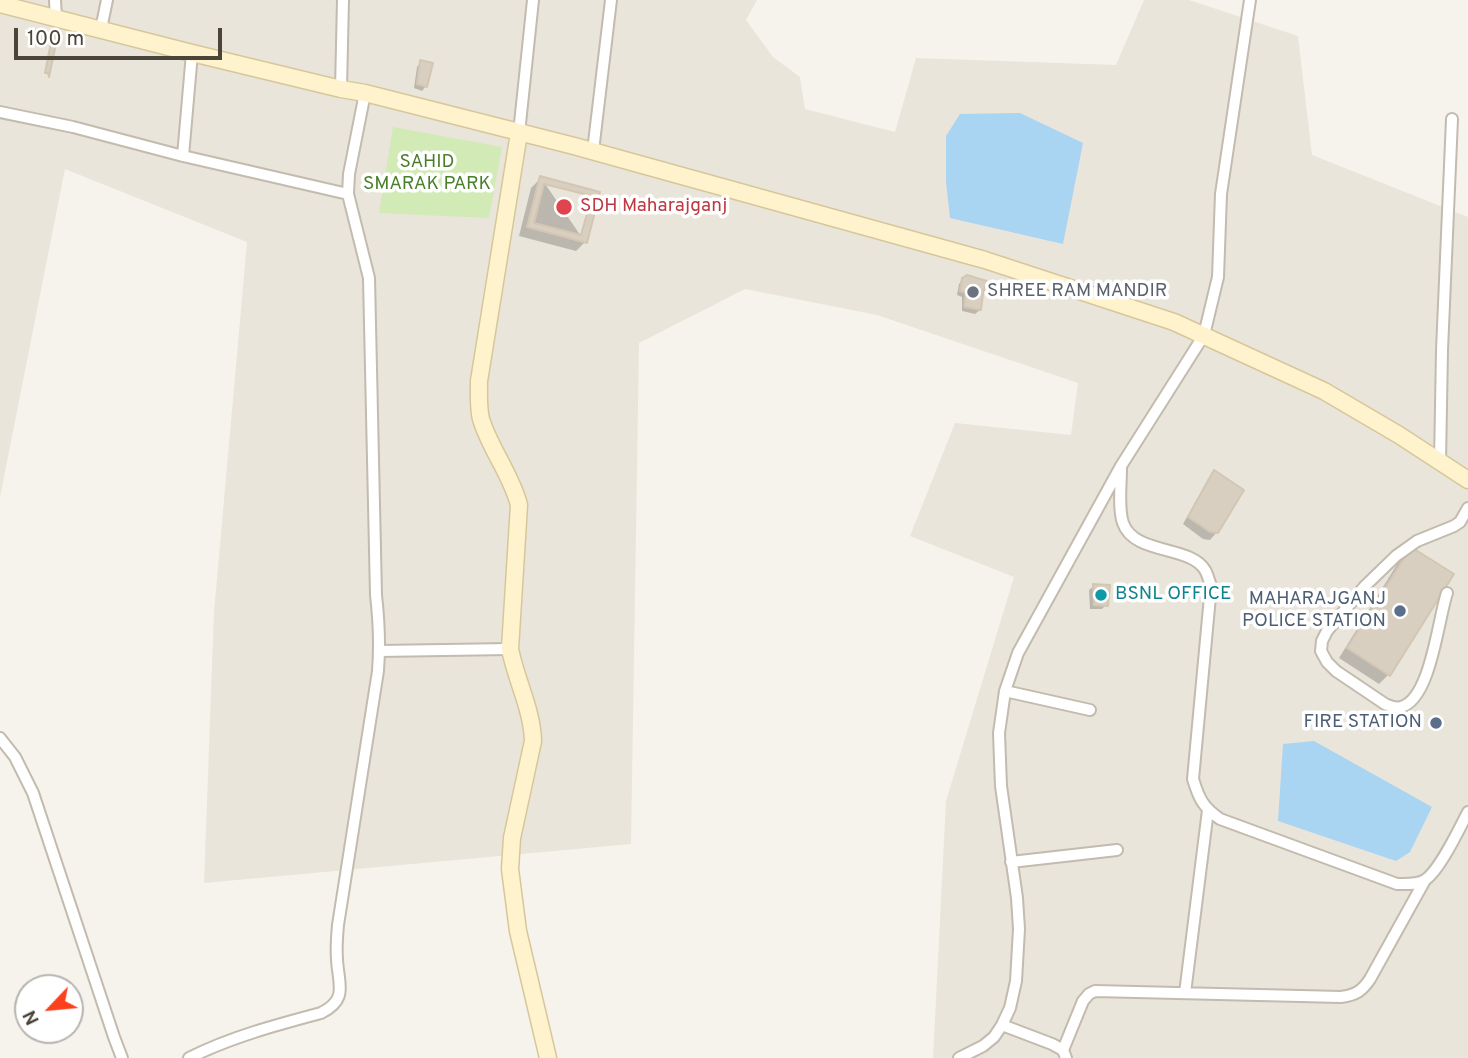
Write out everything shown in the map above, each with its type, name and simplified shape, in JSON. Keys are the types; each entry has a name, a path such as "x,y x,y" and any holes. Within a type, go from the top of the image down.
{"street":[{"path":"54,0 56,18"},
{"path":"101,29 107,0"},
{"path":"341,89 343,0"},
{"path":"533,0 519,133 479,381 479,402 485,430 514,488 519,505 510,649 533,728 533,741 510,853 518,931 548,1058"},
{"path":"593,152 611,0"},
{"path":"959,1058 983,1046 1002,1025 1010,1008 1016,981 1019,929 1017,898 1001,786 1000,760 999,733 1005,691 1018,653 1121,467 1204,335 1218,277 1221,194 1250,0"},
{"path":"0,4 593,152 985,260 1174,322 1204,335 1324,391 1468,480"},
{"path":"183,156 192,53"},
{"path":"189,1058 242,1035 321,1013 333,1007 340,996 336,943 338,925 378,671 379,650 369,278 348,194 349,174 365,93"},
{"path":"0,112 73,127 183,156 348,194"},
{"path":"1440,462 1452,119"},
{"path":"1121,467 1122,520 1127,532 1139,541 1192,559 1205,569 1211,586 1193,779 1198,796 1208,810 1220,819 1397,884 1412,884 1425,880"},
{"path":"1447,593 1433,656 1419,690 1412,701 1402,707 1394,708 1385,704 1336,671 1321,652 1322,641 1328,631 1365,586 1405,549 1460,522 1468,508"},
{"path":"379,650 510,649"},
{"path":"1005,691 1090,709"},
{"path":"0,738 15,757 33,793 122,1058"},
{"path":"1185,993 1208,810"},
{"path":"1002,1025 1052,1044 1065,1054 1083,1001 1095,991 1341,997 1354,995 1363,989 1370,979 1425,880 1436,869 1468,813"},
{"path":"1012,862 1117,850"}],"shaded area":[{"path":"0,0 757,0 746,20 773,57 800,77 805,109 895,132 916,58 1116,65 1144,0 1189,0 1298,36 1312,155 1468,217 1468,1058 933,1058 946,801 1014,577 910,536 955,423 1071,435 1078,383 877,315 745,289 639,343 631,844 204,883 214,612 247,242 65,169 0,497"}],"green space":[{"name":"SAHID SMARAK PARK","path":"393,127 502,147 489,218 379,213"}],"water":[{"path":"1020,113 1083,143 1063,244 950,218 946,182 946,136 960,114"},
{"path":"1314,741 1432,807 1410,852 1396,861 1278,821 1283,744"}],"building":[{"path":"53,32 58,34 49,77 48,73 45,73"},
{"path":"420,60 433,63 427,87 417,84"},
{"path":"540,176 600,192 587,243 527,227"},
{"path":"544,184 592,196 581,235 534,223"},
{"name":"SHREE RAM MANDIR","path":"967,275 987,281 981,310 964,306 966,293 960,291 962,278"},
{"path":"1214,470 1244,490 1218,533 1210,532 1188,517"},
{"name":"MAHARAJGANJ POLICE STATION","path":"1411,547 1454,574 1390,676 1347,648"},
{"name":"BSNL OFFICE","path":"1093,584 1110,585 1108,606 1094,605"}],"place":[{"name":"SDH Maharajganj","path":"564,207"},
{"name":"SHREE RAM MANDIR","path":"973,292"},
{"name":"BSNL OFFICE","path":"1101,595"},
{"name":"MAHARAJGANJ POLICE STATION","path":"1400,611"},
{"name":"FIRE STATION","path":"1436,723"}]}
